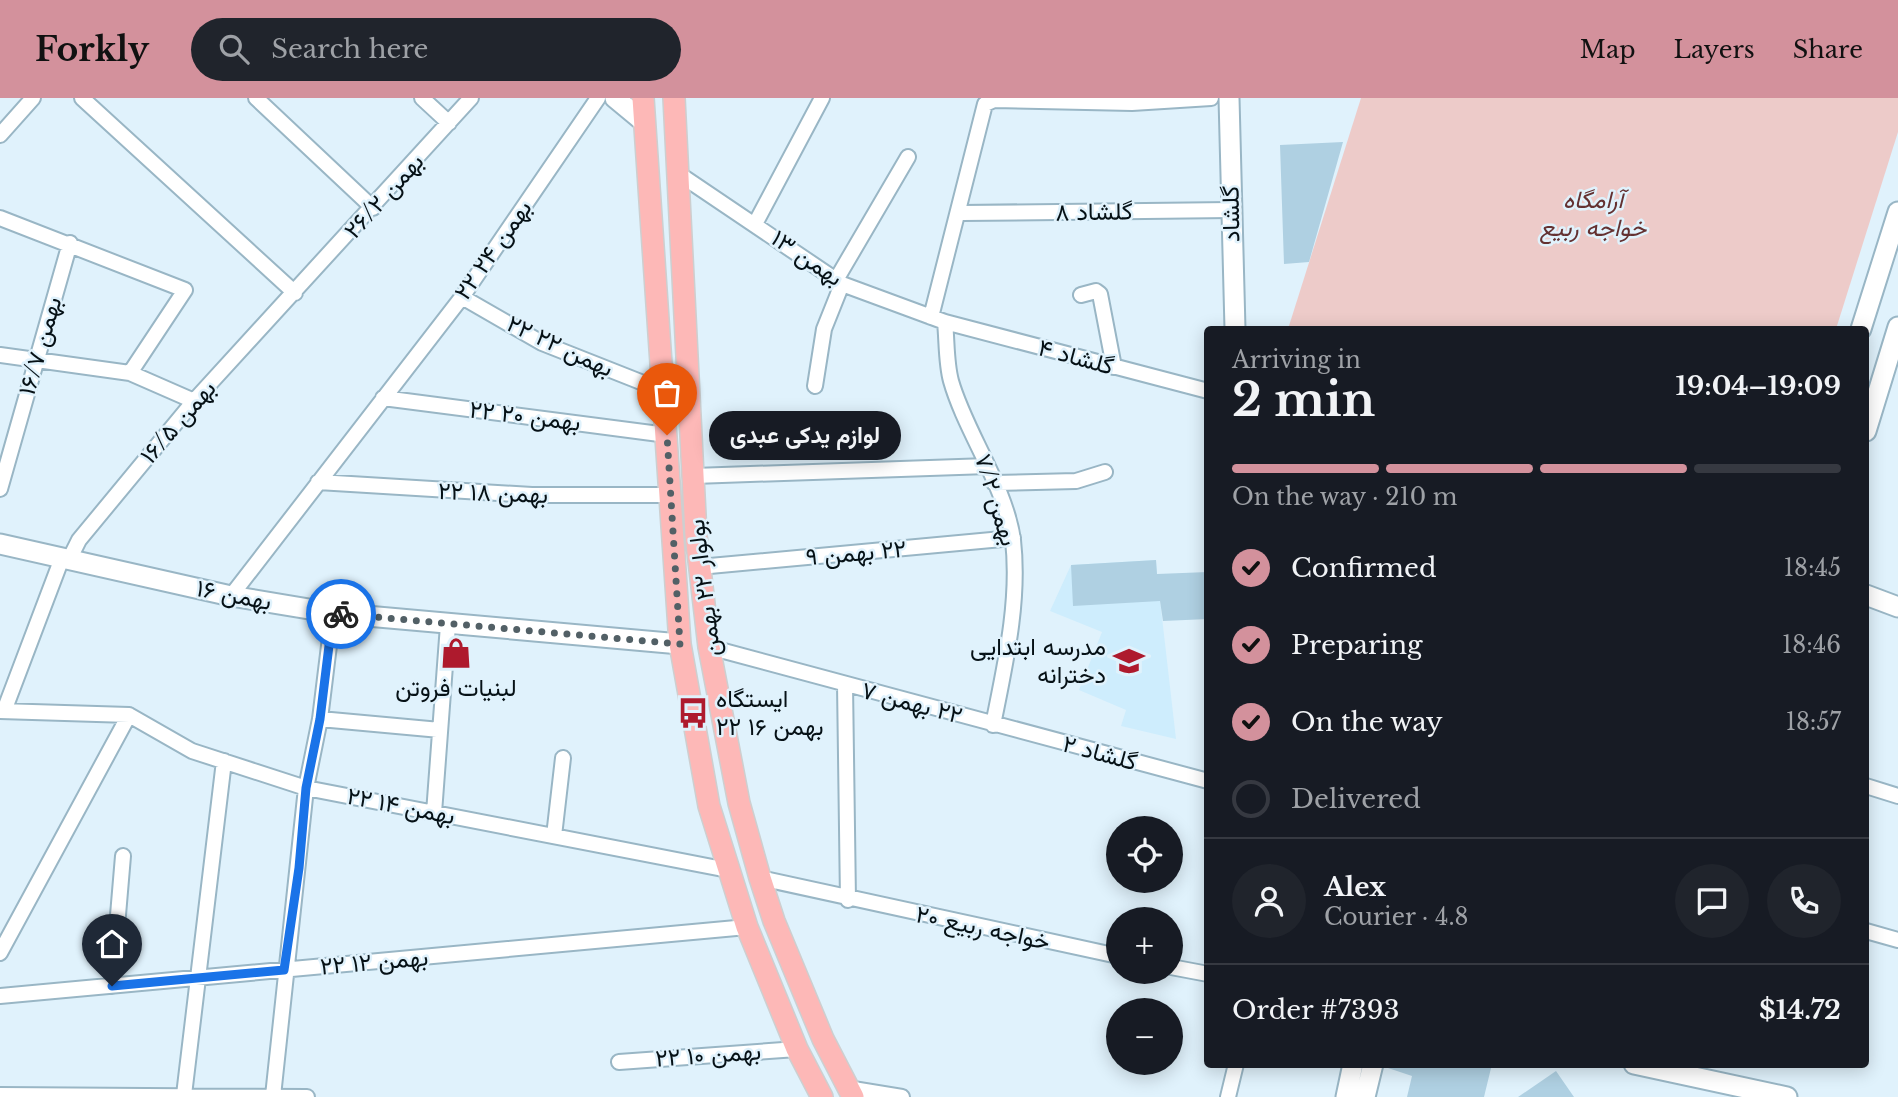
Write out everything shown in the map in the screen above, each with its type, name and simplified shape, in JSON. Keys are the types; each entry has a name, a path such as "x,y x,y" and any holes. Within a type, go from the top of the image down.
{"main road":[{"name":"بولوار ۲۲ بهمن","path":"643,98 680,644 709,806 728,870 747,927 797,1049 821,1097"},
{"name":"بولوار ۲۲ بهمن","path":"674,98 699,567 709,647 739,803 760,878 808,1004 850,1092"}],"street":[{"path":"0,135 33,98"},
{"path":"82,98 295,293"},
{"path":"256,98 373,208"},
{"path":"422,98 449,123"},
{"name":"بهمن ۲۶/۲","path":"295,293 471,98"},
{"name":"۲۲ بهمن ۲۴","path":"231,596 462,297 598,98"},
{"path":"615,98 644,122"},
{"path":"755,224 822,98"},
{"path":"938,320 959,210 985,104 993,100 1132,103 1211,98"},
{"name":"گلشاد","path":"1229,98 1235,326"},
{"path":"815,386 824,329 839,282 908,157"},
{"name":"بهمن ۱۳","path":"679,174 839,282 938,320"},
{"name":"گلشاد ۸","path":"959,210 962,213 1231,209"},
{"path":"1862,326 1898,212"},
{"path":"0,218 185,290 130,373"},
{"name":"بهمن ۱۶/۷","path":"0,489 69,243"},
{"path":"1081,295 1096,291 1100,294 1114,367"},
{"name":"بهمن ۱۶/۵","path":"2,711 66,559 79,540 194,401 295,293"},
{"name":"۲۲ بهمن ۲۲","path":"462,297 542,343 661,390"},
{"name":"گلشاد ۴","path":"938,320 1204,390"},
{"name":"بهمن ۷/۲","path":"938,320 951,380 988,466 1013,538 1013,591 1008,648 993,725"},
{"path":"1869,421 1898,327"},
{"path":"0,355 130,373 194,401"},
{"name":"۲۲ بهمن ۲۰","path":"383,398 667,435"},
{"path":"694,476 988,466"},
{"path":"994,483 1076,481 1105,472"},
{"name":"۲۲ بهمن ۱۸","path":"318,482 532,495 669,495"},
{"name":"٢٢ بهمن ۹","path":"699,567 1013,538"},
{"name":"بهمن ۱۶","path":"0,544 231,596 333,613 680,644"},
{"path":"1869,595 1898,607"},
{"path":"273,1096 284,970 299,868 306,788 320,719 333,613"},
{"path":"434,813 448,625"},
{"name":"٢٢ بهمن ٧","path":"709,647 993,725"},
{"path":"845,684 848,900"},
{"name":"۲۲ بهمن ۱۴","path":"2,711 129,715 192,751 306,788 728,870"},
{"path":"0,953 129,715"},
{"path":"320,719 440,730"},
{"name":"گلشاد ۲","path":"993,725 1204,780"},
{"path":"554,836 563,758"},
{"path":"184,1096 224,761"},
{"path":"1869,787 1898,796"},
{"path":"112,986 123,856"},
{"name":"خواجه ربیع ۲۰","path":"760,878 848,900 1106,954"},
{"name":"۲۲ بهمن ۱۲","path":"0,996 747,927"},
{"path":"1869,932 1898,940"},
{"path":"1183,969 1204,973"},
{"name":"۲۲ بهمن ۱۰","path":"619,1062 797,1049"},
{"path":"1228,1097 1236,1068"},
{"path":"1346,1097 1352,1068"},
{"path":"1365,1097 1372,1068"},
{"path":"1653,1068 1787,1097"},
{"path":"850,1092 902,1097"},
{"path":"0,1096 307,1097"}],"shaded area":[{"name":"مدرسه ابتدایی دخترانه","path":"1156,560 1176,739 1121,726 1126,710 1079,690 1102,632 1050,611 1071,565"}],"green space":[{"name":"آرامگاه خواجه ربیع","path":"1361,98 1898,98 1898,132 1837,326 1289,326"}],"building":[{"path":"1343,142 1309,262 1284,264 1280,145"},
{"path":"1156,560 1157,574 1204,572 1204,619 1163,621 1160,601 1073,606 1071,565"},
{"path":"1388,1068 1491,1068 1484,1097 1407,1097 1412,1076"},
{"path":"1556,1071 1574,1097 1518,1097"}],"way so far":[{"path":"341,614 680,644 671,539 667,435"}],"place":[{"name":"لوازم یدکی عبدی","path":"667,435"},
{"name":"لبنیات فروتن","path":"456,653"},
{"name":"مدرسه ابتدایی دخترانه","path":"1129,661"},
{"name":"ایستگاه ۲۲ بهمن ۱۶","path":"693,713"}],"route":[{"path":"112,986 284,970 299,868 306,788 320,719 333,613 341,614"}]}
